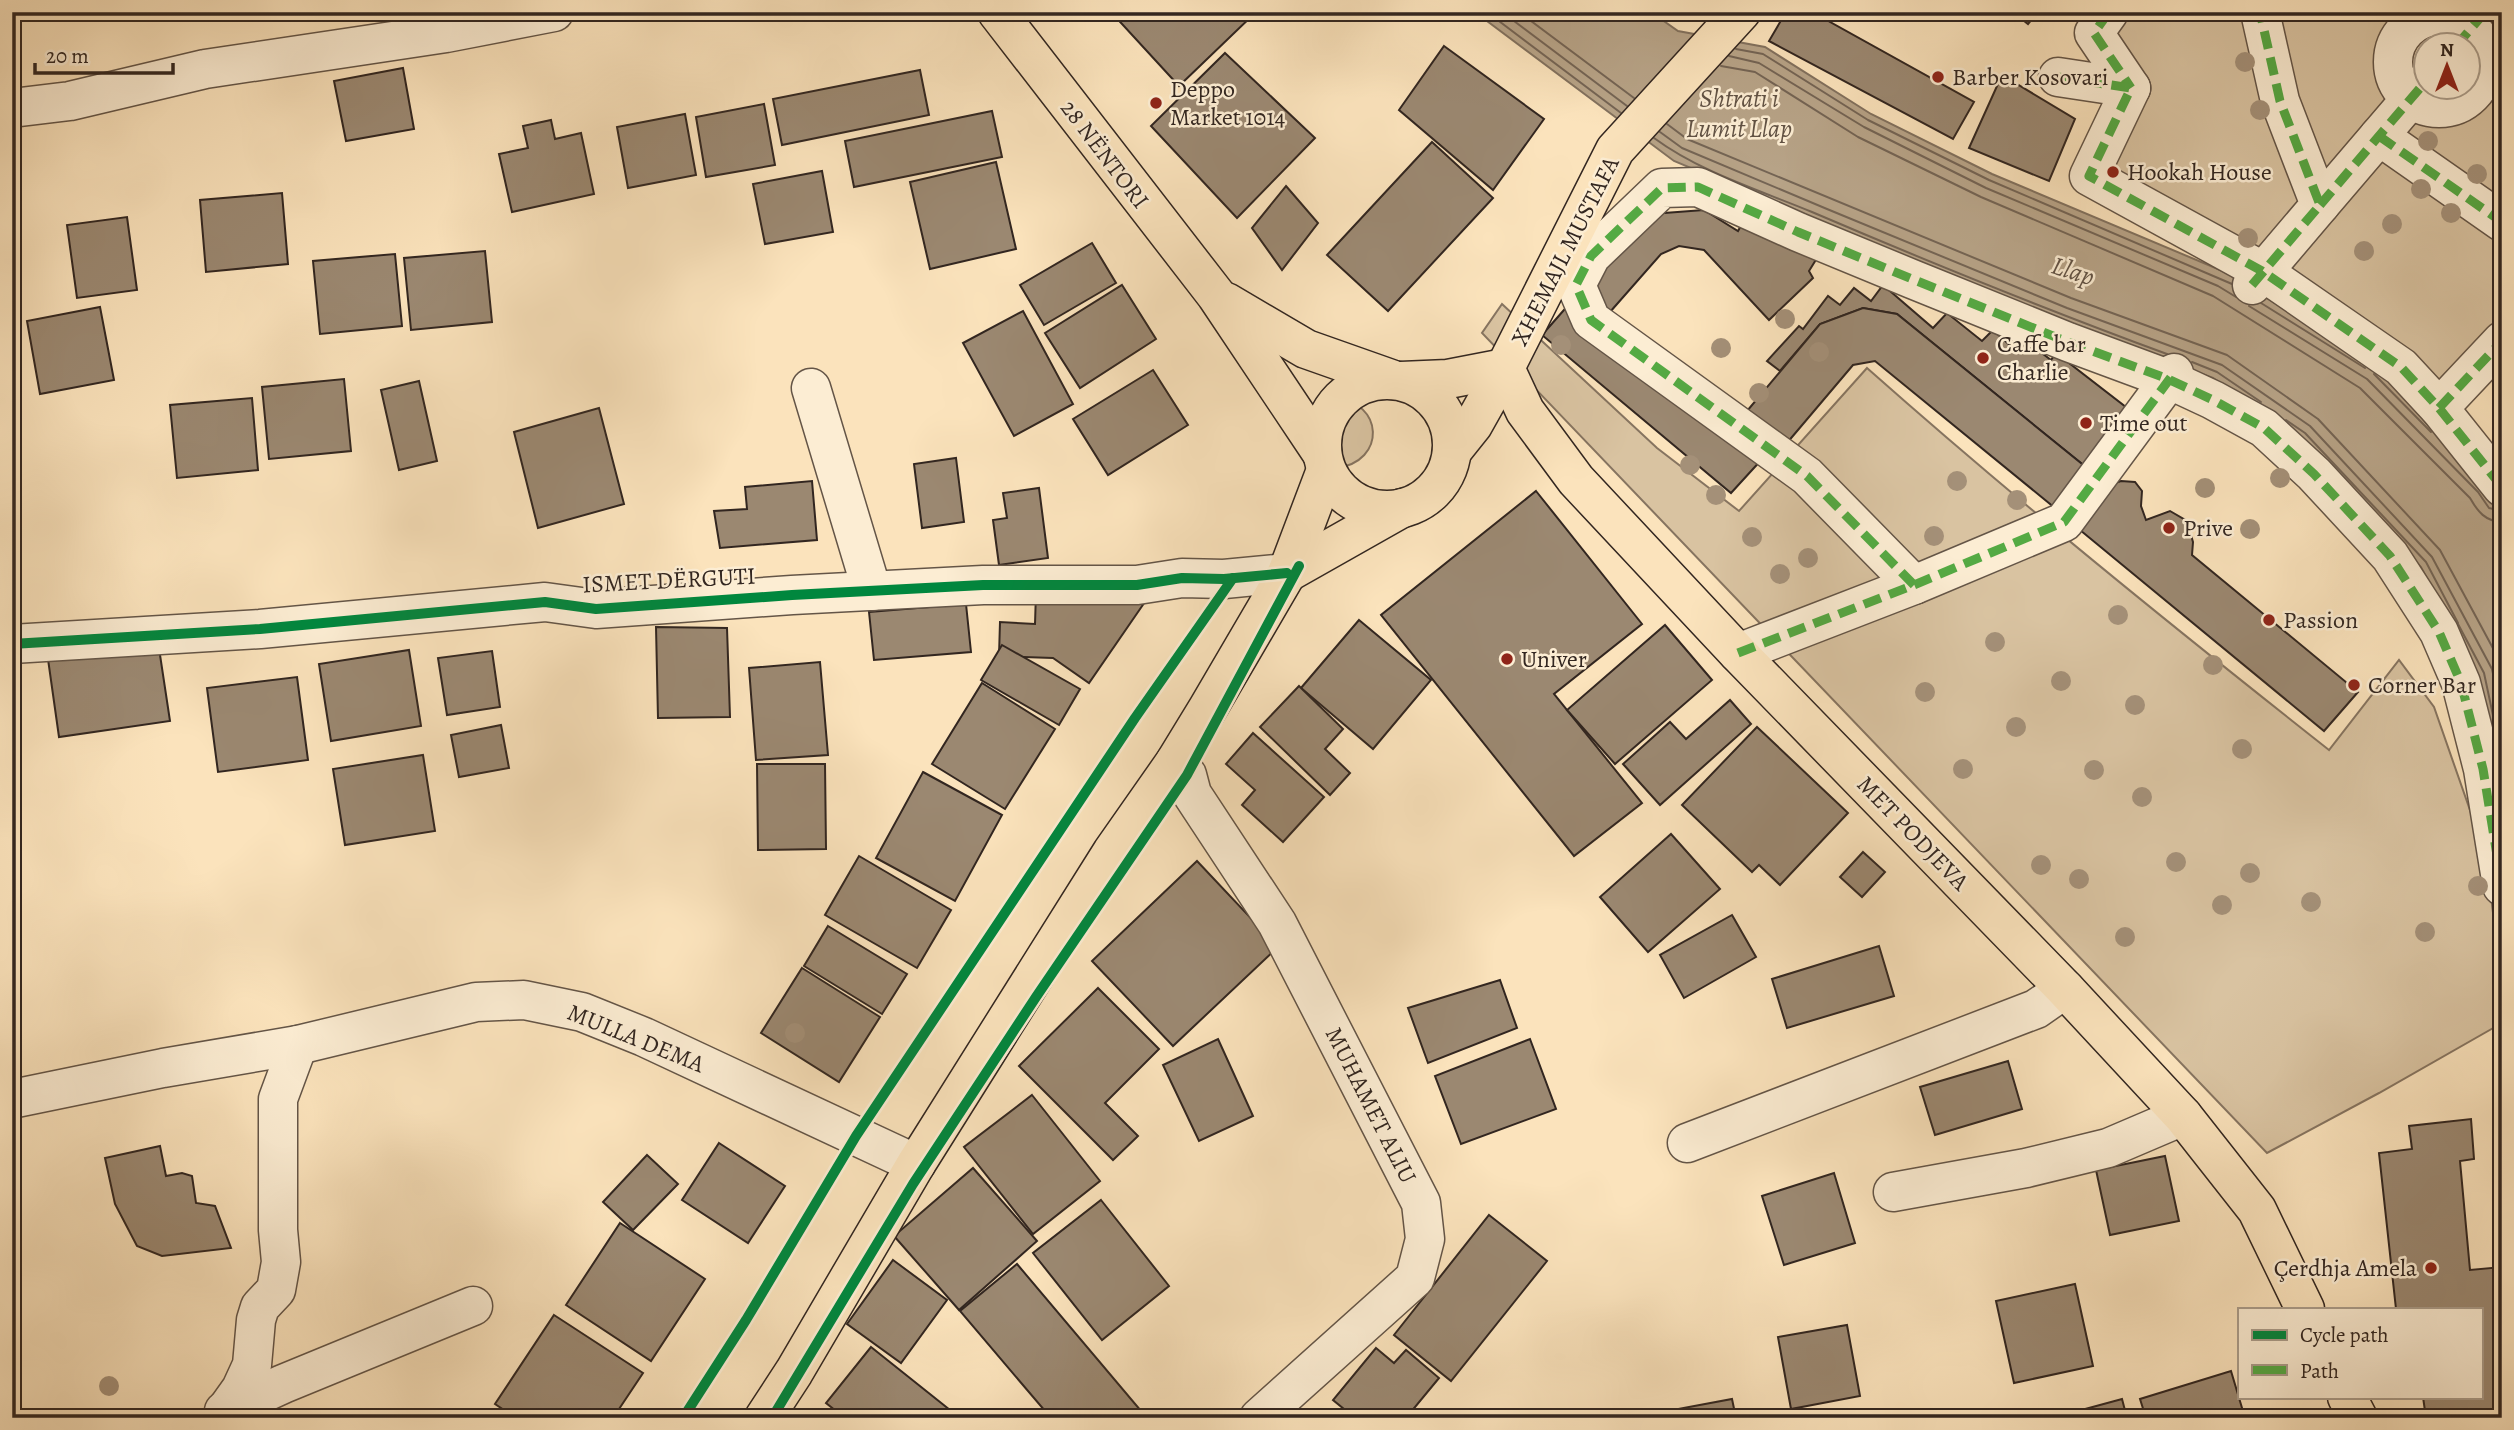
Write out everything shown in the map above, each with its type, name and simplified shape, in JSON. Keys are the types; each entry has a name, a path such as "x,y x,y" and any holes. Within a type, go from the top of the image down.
{"main road":[{"name":"28 NËNTORI","path":"997,12 1216,295 1324,461"},
{"name":"XHEMAJL MUSTAFA","path":"1453,450 1473,425 1505,368 1615,150 1733,20"},
{"name":"28 NËNTORI","path":"1216,295 1306,349 1396,380"},
{"name":"XHEMAJL MUSTAFA","path":"1396,380 1447,379 1505,368"},
{"name":"MET PODJEVA","path":"1505,368 1525,411 1576,480 1738,653 2065,989 2183,1116 2257,1210 2305,1308"},
{"path":"1287,573 1402,508 1422,501 1437,488 1447,470 1453,450 1451,431 1445,414 1433,398 1419,388 1396,380 1372,381 1354,388 1339,400 1328,415 1322,433 1324,461 1335,486 1349,498 1366,507 1384,510 1402,508"},
{"path":"764,1418 794,1372 916,1164 1111,852 1175,762 1287,573 1324,461"},
{"path":"2348,1398 2358,1418"}],"street":[{"path":"12,108 70,101 205,69 446,33 554,12"},
{"path":"2109,12 2094,33 2131,88"},
{"path":"2260,12 2280,101 2320,205"},
{"path":"2412,87 2397,82 2393,68 2393,53 2398,40 2408,28 2420,20 2435,16 2463,23 2471,29"},
{"path":"2482,44 2486,61 2482,79"},
{"path":"2059,78 2131,88"},
{"path":"2131,88 2089,176 2401,367 2439,408 2502,487"},
{"path":"2257,278 2412,98"},
{"path":"2419,102 2434,109 2462,102"},
{"path":"2379,136 2501,221"},
{"path":"1914,585 1807,476 1591,320 1576,285 1591,256 1662,188 1698,187 1798,232 2068,342 2171,376 2264,428 2314,474 2390,556 2439,632 2461,683 2483,769 2502,886"},
{"path":"2439,408 2502,341"},
{"path":"1738,653 1914,585 2064,522 2171,376"},
{"path":"811,388 872,591"},
{"name":"ISMET DËRGUTI","path":"12,644 260,629 545,602 596,609 983,585 1137,585 1182,578 1224,579 1287,573"},
{"name":"MUHAMET ALIU","path":"1175,762 1187,775 1192,794 1277,923 1421,1203 1425,1240 1415,1278 1259,1418"},
{"path":"1687,1143 2036,1009 2065,989"},
{"name":"MULLA DEMA","path":"12,1099 163,1068 298,1045 476,1002 524,1000 582,1013 644,1037 916,1164"},
{"path":"219,1414 242,1389 252,1365 256,1320 260,1307 276,1290 281,1262 278,1230 278,1099 298,1045"},
{"path":"1893,1192 2026,1168 2108,1148 2183,1116"},
{"path":"219,1414 473,1306"}],"shaded area":[{"path":"2109,12 2502,12 2502,341 2439,408 2089,176 2131,88"},
{"path":"1502,304 1657,448 1739,511 1867,368 2095,562 2329,750 2399,660 2434,707 2486,856 2502,986 2502,1023 2267,1153 1482,333"},
{"path":"1334,398 1351,402 1363,409 1373,432 1371,444 1364,455 1353,463 1336,468 1313,407"}],"water":[{"name":"Shtrati i Lumit Llap","path":"1475,12 1651,12 1678,31 1765,47 1871,114 1992,174 2225,272 2377,367 2502,500 2502,794 2478,675 2421,567 2299,438 2213,378 2061,323 1674,161"}],"building":[{"path":"1111,12 1256,12 1179,86"},
{"path":"1786,12 1812,12 1974,102 1953,139 1769,41"},
{"path":"2013,12 2038,12 2028,24"},
{"path":"1444,46 1544,119 1493,190 1399,110"},
{"path":"1225,53 1315,138 1237,218 1151,126"},
{"path":"403,68 414,129 346,141 334,81"},
{"path":"920,70 929,115 782,145 773,99"},
{"path":"2002,75 2075,119 2049,181 1969,148"},
{"path":"764,104 775,165 706,177 696,117"},
{"path":"992,111 1002,157 854,187 845,141"},
{"path":"685,114 696,175 628,188 617,127"},
{"path":"551,120 555,139 581,133 594,194 512,212 499,154 528,148 523,126"},
{"path":"1432,142 1493,198 1388,311 1327,255"},
{"path":"996,162 1016,249 930,269 910,182"},
{"path":"822,171 833,232 765,244 753,184"},
{"path":"1286,186 1318,223 1282,270 1252,228"},
{"path":"282,193 288,264 206,272 200,200"},
{"path":"1704,210 1738,231 1747,215 1817,258 1809,271 1813,278 1769,320 1704,250 1679,246 1661,254 1610,312 1580,287 1651,214"},
{"path":"127,217 137,290 77,298 67,225"},
{"path":"1092,243 1116,283 1044,325 1020,285"},
{"path":"485,251 492,322 411,330 404,258"},
{"path":"395,254 402,326 320,334 313,261"},
{"path":"1122,285 1156,339 1080,388 1045,333"},
{"path":"1883,285 1933,328 1947,313 1982,341 1993,330 2013,348 2021,337 2051,360 2056,353 2131,411 2087,468 1897,314 1863,308 1820,324 1780,371 1767,361 1799,326 1803,329 1828,296 1840,305 1854,288 1871,301"},
{"path":"1571,302 1763,458 1731,493 1542,335"},
{"path":"100,307 114,380 40,394 27,321"},
{"path":"1863,308 1897,314 2087,468 2055,508 1875,361 1853,365 1781,450 1742,417 1820,324"},
{"path":"1023,311 1073,404 1014,436 963,343"},
{"path":"1153,370 1188,425 1108,475 1073,419"},
{"path":"344,379 351,451 269,459 262,387"},
{"path":"419,381 437,461 399,470 381,390"},
{"path":"252,398 258,470 177,478 170,405"},
{"path":"599,408 624,504 538,528 514,432"},
{"path":"956,458 964,522 922,528 914,464"},
{"path":"812,481 817,540 720,548 714,511 747,509 745,487"},
{"path":"2121,481 2135,482 2142,491 2141,506 2146,520 2170,511 2187,521 2193,542 2192,555 2358,692 2324,731 2080,530 2098,489"},
{"path":"1039,488 1048,558 999,565 993,520 1007,518 1003,493"},
{"name":"Univer","path":"1536,491 1642,624 1554,694 1642,803 1574,856 1381,615"},
{"path":"1036,592 1149,596 1089,683 1053,658 999,656 1000,622 1035,624"},
{"path":"966,604 971,652 874,660 869,612"},
{"path":"1359,620 1431,680 1373,749 1301,688"},
{"path":"1665,625 1712,680 1615,764 1567,710"},
{"path":"656,627 727,628 730,717 658,718"},
{"path":"157,635 170,721 59,737 47,652"},
{"path":"1002,645 1080,689 1059,725 981,680"},
{"path":"409,650 421,726 331,741 319,664"},
{"path":"492,651 500,707 447,715 438,658"},
{"path":"820,662 828,755 756,760 749,668"},
{"path":"297,677 308,760 218,772 207,688"},
{"path":"982,683 1055,729 1005,809 932,764"},
{"path":"1299,686 1343,729 1325,749 1350,773 1330,795 1260,727"},
{"path":"1730,700 1751,724 1660,805 1623,764 1670,722 1686,739"},
{"path":"501,725 509,768 459,777 451,735"},
{"path":"1757,727 1848,813 1780,885 1759,865 1752,872 1682,805"},
{"path":"1253,733 1324,797 1283,842 1242,805 1255,790 1226,764"},
{"path":"423,755 435,831 345,845 333,769"},
{"path":"757,764 825,764 826,849 758,850"},
{"path":"923,772 1002,815 955,901 876,858"},
{"path":"1671,834 1720,889 1648,952 1600,897"},
{"path":"1863,852 1885,872 1862,897 1840,877"},
{"path":"859,856 951,910 917,968 825,915"},
{"path":"1197,861 1278,947 1173,1046 1092,961"},
{"path":"1732,915 1756,957 1684,998 1660,955"},
{"path":"828,926 907,974 882,1014 804,966"},
{"path":"1879,946 1894,996 1787,1028 1772,979"},
{"path":"802,968 880,1017 839,1082 761,1033"},
{"path":"1500,980 1517,1028 1428,1063 1408,1008"},
{"path":"1098,988 1159,1049 1105,1103 1138,1136 1113,1160 1019,1066"},
{"path":"1218,1039 1253,1116 1199,1141 1163,1065"},
{"path":"1530,1039 1556,1109 1461,1144 1435,1076"},
{"path":"2008,1061 2022,1109 1935,1135 1920,1087"},
{"path":"1032,1095 1100,1181 1033,1234 964,1147"},
{"name":"Çerdhja Amela","path":"2471,1119 2474,1159 2460,1161 2470,1270 2502,1267 2502,1418 2426,1418 2423,1398 2482,1398 2482,1308 2396,1308 2379,1153 2412,1149 2409,1126"},
{"path":"719,1143 785,1186 748,1243 682,1200"},
{"path":"160,1146 166,1176 182,1173 192,1176 196,1203 215,1206 231,1248 162,1256 137,1246 115,1204 105,1158"},
{"path":"647,1155 678,1184 633,1230 603,1202"},
{"path":"2165,1156 2179,1221 2110,1235 2096,1170"},
{"path":"973,1168 1037,1241 959,1310 894,1236"},
{"path":"1834,1173 1855,1243 1784,1265 1762,1196"},
{"path":"1101,1200 1169,1286 1102,1340 1033,1253"},
{"path":"1489,1215 1547,1261 1451,1381 1394,1335"},
{"path":"620,1223 705,1279 651,1361 566,1305"},
{"path":"893,1260 947,1300 901,1363 847,1324"},
{"path":"1017,1264 1147,1418 1051,1418 960,1311"},
{"path":"2075,1284 2093,1366 2014,1383 1996,1301"},
{"path":"554,1315 643,1373 613,1418 516,1418 495,1404"},
{"path":"1847,1325 1860,1396 1791,1409 1778,1337"},
{"path":"871,1347 960,1418 845,1418 826,1403"},
{"path":"1376,1348 1394,1363 1406,1350 1439,1378 1406,1418 1355,1418 1333,1400"},
{"path":"2231,1371 2245,1418 2146,1418 2140,1399"},
{"path":"1732,1399 1736,1418 1663,1418 1662,1412"},
{"path":"2122,1399 2127,1418 2052,1418"}],"marked path":[{"path":"2109,12 2094,33 2131,88"},
{"path":"2252,285 2320,205 2280,101 2260,12"},
{"path":"2468,32 2485,12"},
{"path":"2058,77 2131,88 2089,176 2262,271 2401,367 2439,408 2502,487"},
{"path":"2320,205 2412,97"},
{"path":"2379,136 2502,222"},
{"path":"1914,585 1807,476 1591,320 1576,285 1591,256 1662,188 1698,187 1912,279 2168,379 2264,428 2314,474 2390,556 2439,632 2461,683 2483,769 2502,886"},
{"path":"2439,408 2502,341"},
{"path":"1738,653 1914,585 2064,522 2174,373"}],"cycle path":[{"path":"772,1418 913,1184 1187,775 1299,566"},
{"path":"12,644 260,629 545,602 596,609 983,585 1137,585 1182,578 1224,579 1287,573"},
{"path":"683,1418 746,1320 856,1136 1135,718 1233,578"}],"place":[{"name":"Barber Kosovari","path":"1938,77"},
{"name":"Deppo Market 1014","path":"1156,103"},
{"name":"Hookah House","path":"2113,172"},
{"name":"Caffe bar Charlie","path":"1983,358"},
{"name":"Time out","path":"2086,423"},
{"name":"Prive","path":"2169,528"},
{"name":"Passion","path":"2269,620"},
{"name":"Univer","path":"1507,659"},
{"name":"Corner Bar","path":"2354,685"},
{"name":"Çerdhja Amela","path":"2431,1268"}],"water label":[{"name":"Llap","path":"2073,271"}]}
